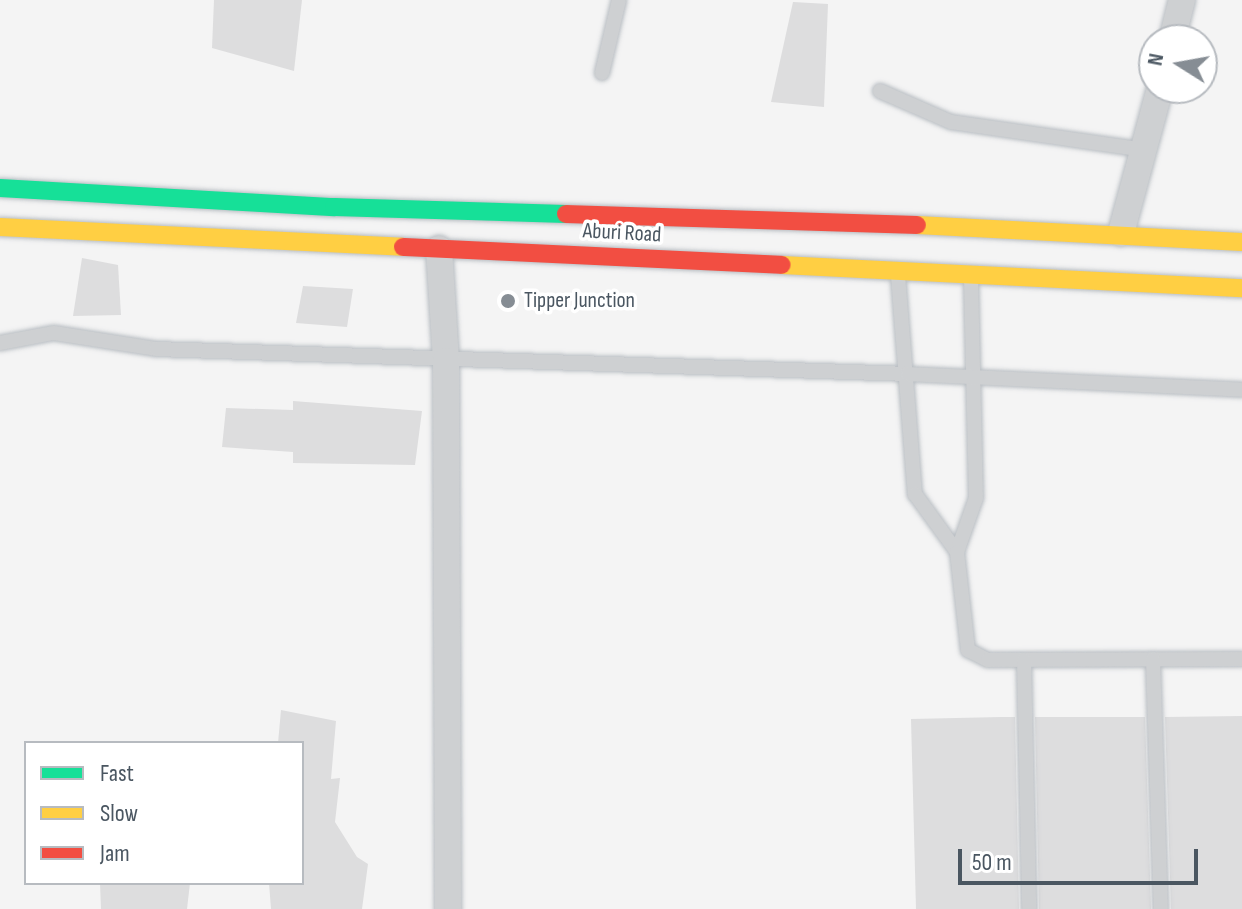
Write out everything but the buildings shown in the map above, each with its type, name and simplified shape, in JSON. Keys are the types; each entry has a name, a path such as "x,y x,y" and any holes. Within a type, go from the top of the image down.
{"highway":[{"name":"Aburi Road","path":"0,188 334,207 898,247 971,274 1242,288"},
{"name":"Aburi Road","path":"0,227 439,249 898,247 1121,233 1242,242"}],"street":[{"path":"1176,24 1182,0"},
{"path":"1121,233 1156,104"},
{"path":"439,249 446,361 448,909"}],"lane":[{"path":"602,73 619,0"},
{"path":"880,91 951,122 1145,150"},
{"path":"898,247 915,494 957,552"},
{"path":"971,274 976,498 957,552 968,650 988,660 1242,659"},
{"path":"0,343 54,333 156,349 446,361 974,376 1242,390"},
{"path":"1153,659 1161,909"},
{"path":"1024,660 1029,909"}],"traffic: fast":[{"path":"0,188 334,207 566,214"}],"traffic: slow":[{"path":"917,225 1242,242"},
{"path":"0,227 403,247"},
{"path":"782,265 1242,288"}],"traffic: jam":[{"path":"566,214 917,225"},
{"path":"403,247 782,265"}],"place":[{"name":"Tipper Junction","path":"508,301"}]}
